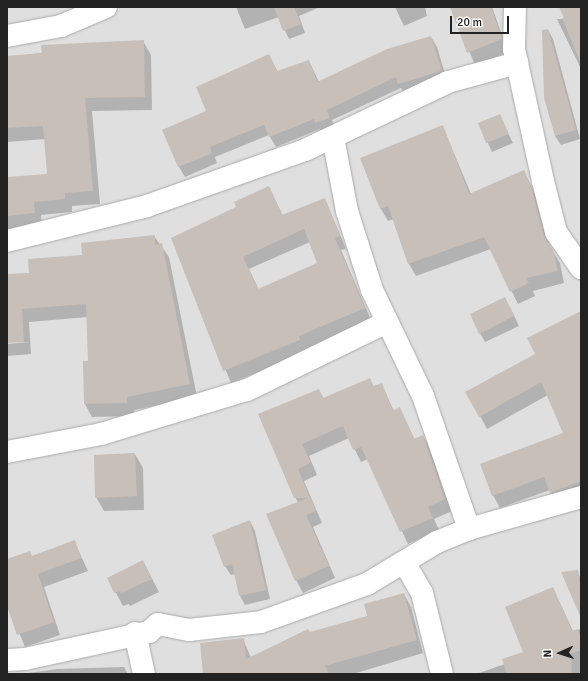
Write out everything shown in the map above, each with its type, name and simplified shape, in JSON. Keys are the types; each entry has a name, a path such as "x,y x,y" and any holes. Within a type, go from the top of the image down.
{"street":[{"path":"7,36 61,26 106,7"},
{"path":"515,7 514,49 556,232 581,268"},
{"path":"7,241 147,206 305,150 448,82 517,63"},
{"path":"333,137 346,211 372,290 423,396 469,529"},
{"path":"7,452 101,434 248,390 387,322"},
{"path":"7,660 25,659 135,633 149,632 158,624 189,630 261,622 367,584 438,542 469,529 581,497"},
{"path":"404,562 422,593 442,674"},
{"path":"135,633 144,674"}],"shaded area":[{"path":"7,7 581,7 581,674 7,674"}],"building":[{"path":"274,7 294,7 301,24 283,31"},
{"path":"450,7 491,7 502,39 467,53"},
{"path":"559,7 581,7 581,64 562,18 564,18"},
{"path":"548,29 576,130 555,136 544,98 542,30"},
{"path":"431,36 442,71 398,84 396,77 327,110 330,118 315,123 314,119 269,137 264,125 210,147 212,153 178,167 162,130 206,111 196,87 269,54 277,71 309,60 317,82 387,49"},
{"path":"144,40 145,97 85,98 93,191 65,193 65,199 34,202 35,213 7,216 7,177 47,174 43,126 7,128 7,56 42,53 41,45"},
{"path":"500,114 509,134 486,143 478,123"},
{"path":"443,125 469,194 524,170 532,189 544,235 553,250 558,271 526,278 529,283 510,292 484,237 408,264 388,206 380,209 360,158"},
{"path":"269,186 282,215 325,198 340,236 335,238 365,308 299,336 300,340 223,371 171,238 236,207 234,202","holes":["304,229 317,263 258,289 243,257"]},
{"path":"155,235 155,245 162,243 190,384 127,397 127,403 84,404 83,361 88,361 86,304 22,309 24,342 7,343 7,274 29,273 28,259 82,255 81,243"},
{"path":"505,297 514,316 479,334 470,314"},
{"path":"581,311 581,481 550,493 544,477 492,496 480,464 563,433 541,382 479,417 465,392 535,354 527,338"},
{"path":"370,378 374,387 382,383 393,411 400,407 414,439 423,435 445,499 428,507 433,518 400,532 361,447 353,450 343,426 302,444 311,463 298,469 316,511 306,515 329,566 295,581 266,514 308,498 294,498 258,414 319,389 323,398"},
{"path":"135,453 137,496 95,498 94,455"},
{"path":"250,520 266,590 239,596 232,564 224,567 212,535"},
{"path":"75,540 81,558 38,574 54,622 17,635 7,606 7,559 30,551 32,556"},
{"path":"143,560 152,579 121,593 120,591 114,593 107,578"},
{"path":"578,570 581,590 580,616 561,572"},
{"path":"553,587 572,631 578,629 581,640 581,650 571,653 572,674 507,674 502,659 523,652 505,607"},
{"path":"404,593 417,640 325,666 329,674 203,674 200,643 244,638 246,659 308,629 310,632 367,616 364,604"}]}
